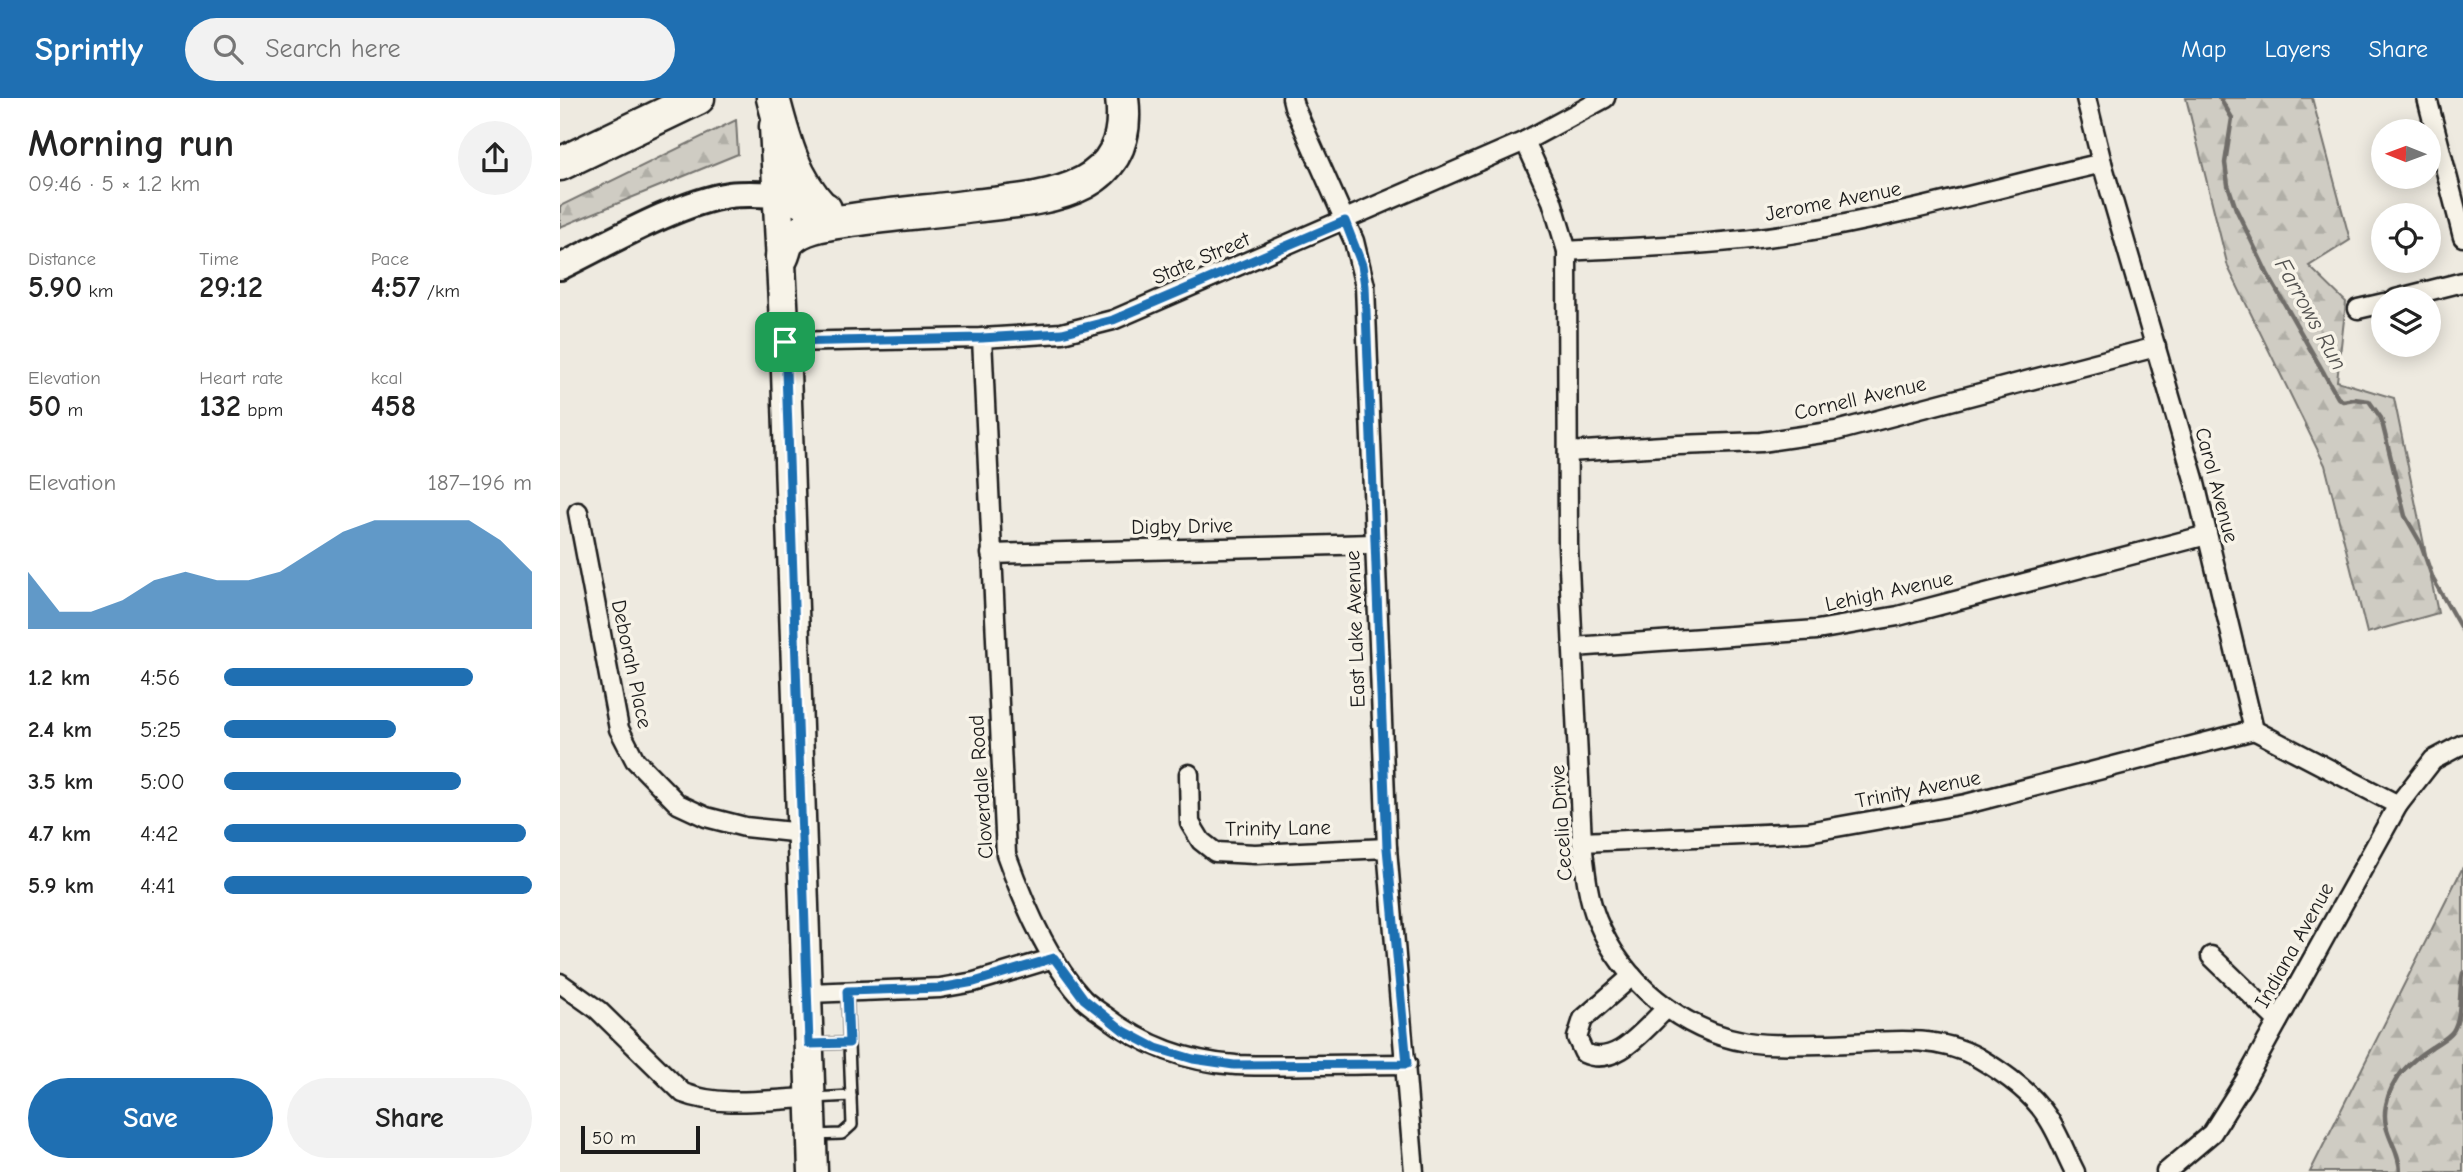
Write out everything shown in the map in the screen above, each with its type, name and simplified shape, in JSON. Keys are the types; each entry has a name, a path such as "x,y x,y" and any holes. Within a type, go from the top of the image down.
{"highway":[{"path":"560,164 698,98 706,98"},
{"path":"773,98 794,167 805,187 823,209"},
{"path":"782,257 788,242 802,231 859,219 1033,200 1066,192 1090,181 1114,155 1123,134 1122,98"},
{"path":"778,195 859,219"}],"main road":[{"path":"773,98 782,257 813,1172"},
{"path":"560,267 679,210 705,201 731,195 778,195"}],"street":[{"name":"East Lake Avenue","path":"1292,98 1345,221 1362,265 1365,286 1387,848 1407,1064 1413,1172"},
{"name":"State Street","path":"785,342 982,338 1062,333 1113,320 1525,141 1605,98"},
{"name":"Carol Avenue","path":"2086,98 2102,163 2194,479 2254,730"},
{"path":"2427,98 2463,237"},
{"name":"Cecelia Drive","path":"1525,141 1552,201 1567,251 1568,546 1583,842 1588,891 1596,919 1610,947 1632,976 1666,1009 1709,1032 1747,1042 1822,1044 1919,1041 1944,1045 1977,1057 2020,1087 2046,1114 2075,1172"},
{"name":"Jerome Avenue","path":"1567,251 1736,242 1797,233 1899,212 2102,163"},
{"path":"2441,288 2463,282"},
{"path":"2358,309 2371,306"},
{"name":"Cloverdale Road","path":"982,338 1006,854 1021,898 1054,958 1084,999 1124,1031 1156,1048 1193,1059 1234,1065 1407,1064"},
{"name":"Cornell Avenue","path":"1568,452 1678,444 1761,442 1836,431 2156,347"},
{"name":"Deborah Place","path":"578,513 619,729 635,760 678,804 706,817 745,827 802,833"},
{"name":"Lehigh Avenue","path":"1574,647 1817,630 1898,616 2207,535"},
{"name":"Digby Drive","path":"991,554 1374,544"},
{"path":"2254,730 2398,805"},
{"name":"Trinity Avenue","path":"1583,842 1808,832 1966,804 2254,730"},
{"name":"Indiana Avenue","path":"2166,1172 2212,1133 2246,1079 2398,805 2433,760 2463,744"},
{"name":"Trinity Lane","path":"1189,774 1190,823 1201,841 1215,852 1255,854 1387,848"},
{"path":"2211,956 2278,1021"},
{"path":"808,993 940,988 974,982 1054,958"},
{"path":"1632,976 1583,1019 1577,1038 1584,1053 1602,1058 1620,1051 1666,1009"},
{"path":"560,983 598,1010 683,1093 697,1098 725,1100 811,1098"}],"lane":[{"path":"812,1135 842,1134 852,1125 847,991"},
{"path":"809,1044 849,1043"},
{"path":"811,1098 851,1096"}],"green space":[{"path":"2186,98 2312,98 2350,240 2309,266 2346,302 2337,381 2394,398 2438,613 2367,633 2325,465 2228,267"},
{"path":"736,120 738,154 560,227 560,206"},
{"path":"2463,867 2463,1172 2310,1172"}],"waterway":[{"name":"Farrows Run","path":"2220,98 2232,118 2225,163 2228,185 2236,209 2267,273 2338,398 2343,401 2369,401 2381,418 2405,516 2420,542 2433,579 2463,632"},
{"name":"Farrows Run","path":"2400,1172 2386,1124 2389,1095 2397,1078 2409,1064 2453,1031 2458,1018 2463,973"}],"route":[{"path":"1345,221 1362,265 1365,286 1387,848 1407,1064 1234,1065 1193,1059 1156,1048 1124,1031 1084,999 1054,958 974,982 940,988 847,991 849,1043 809,1044 785,342 982,338 1062,333 1113,320 1345,221"}]}
